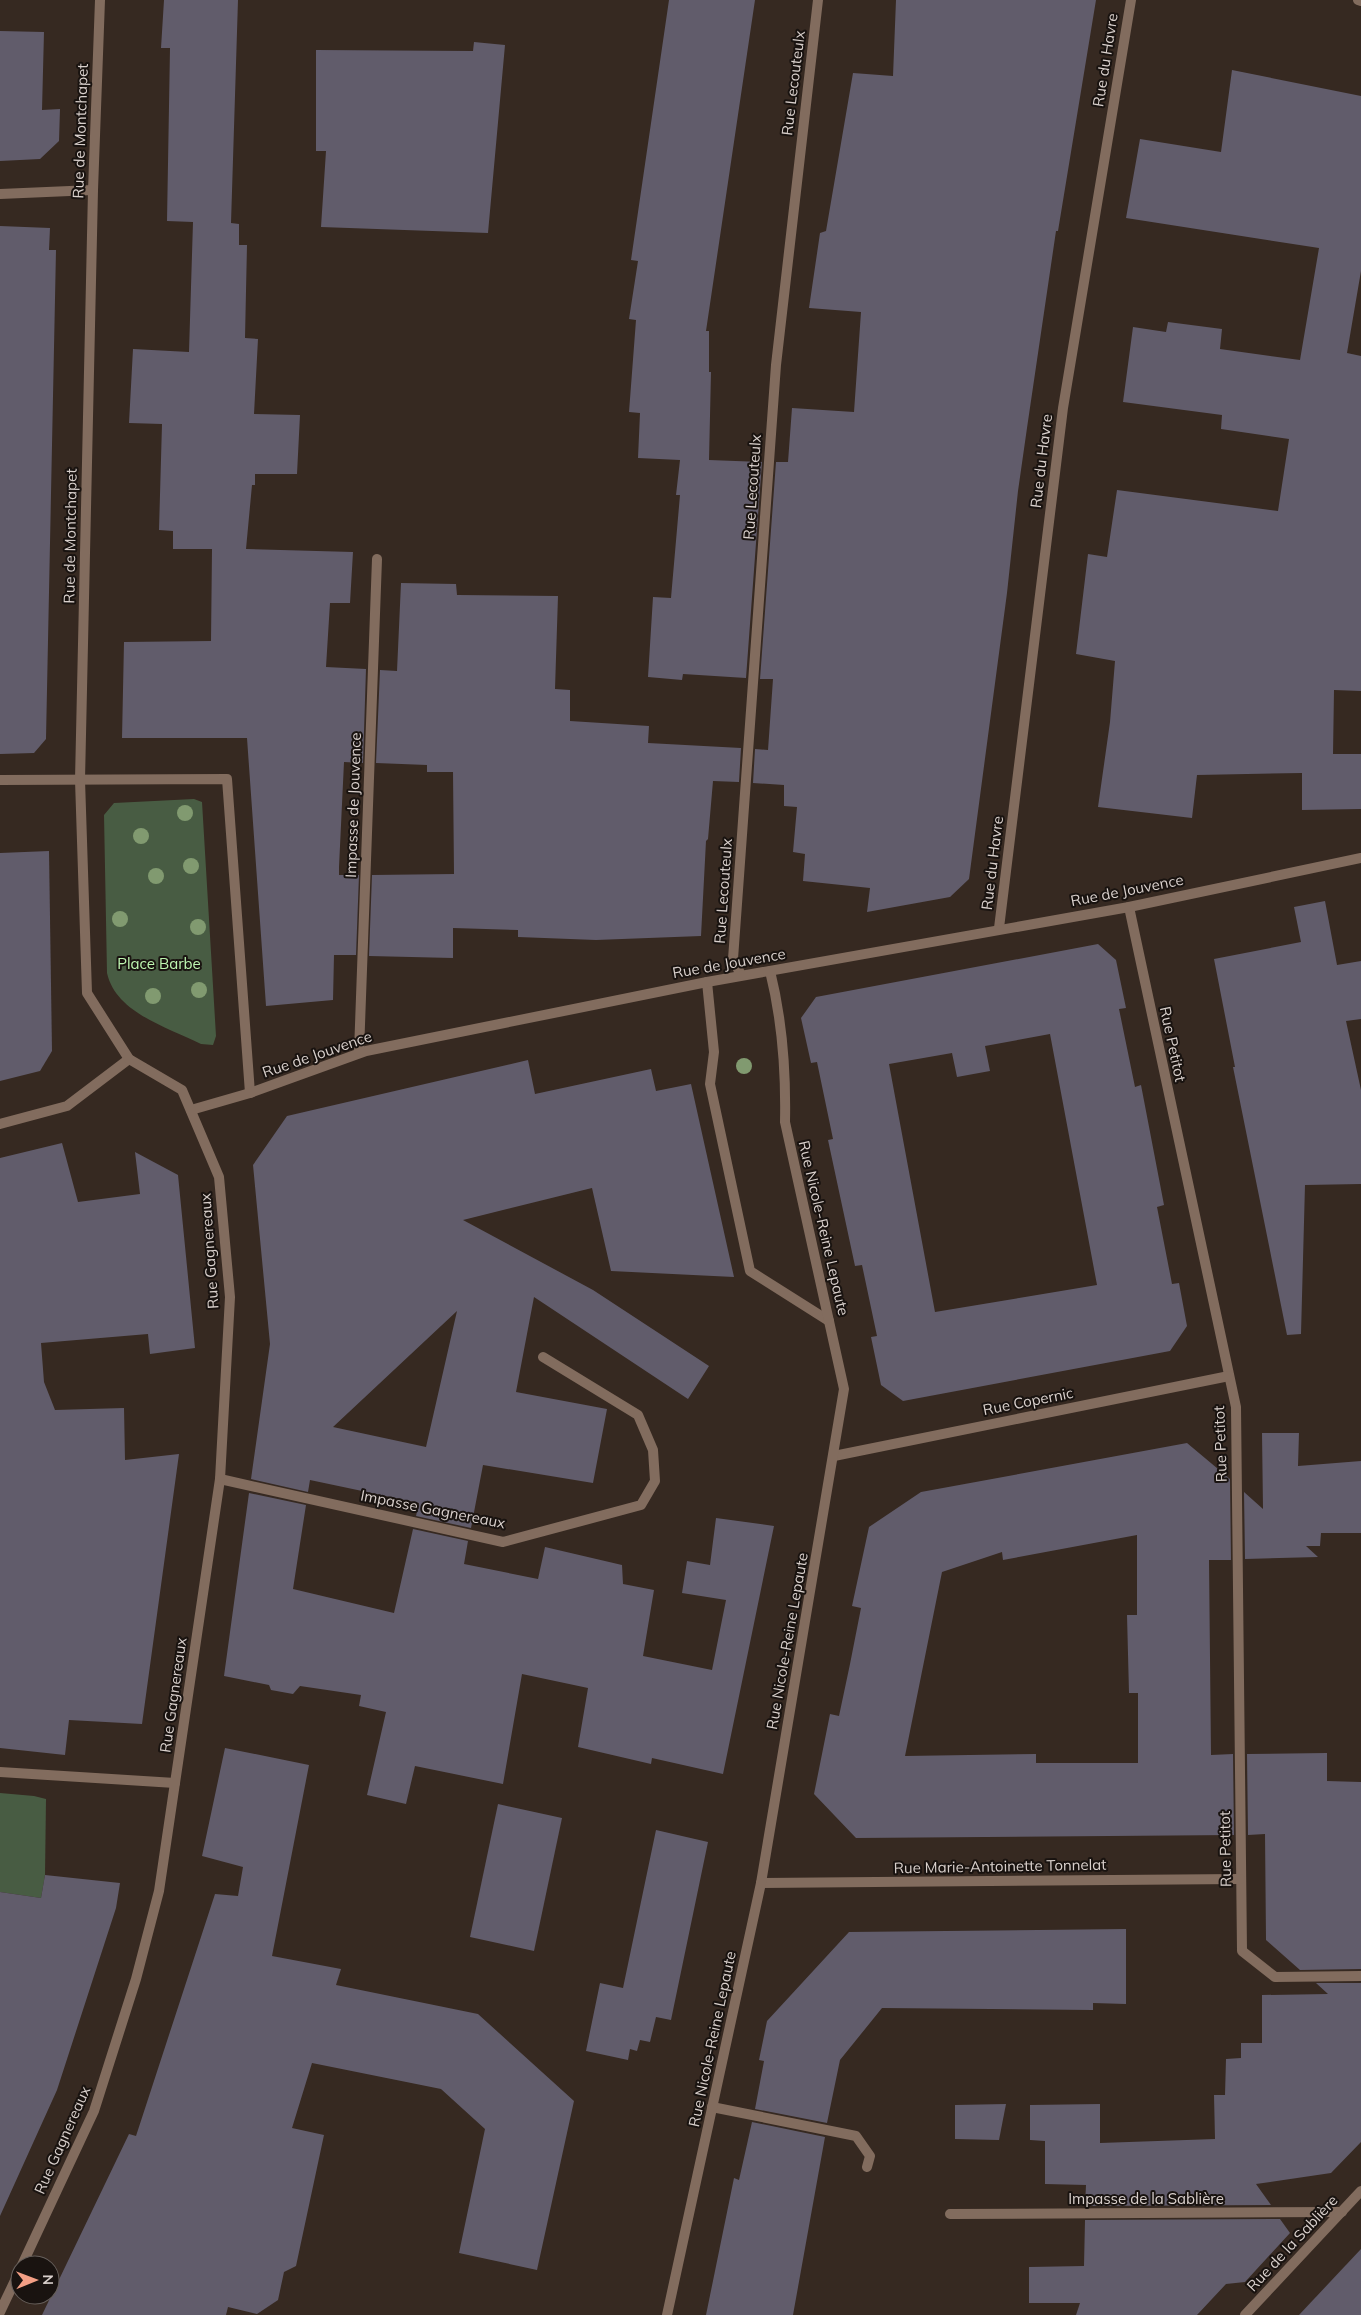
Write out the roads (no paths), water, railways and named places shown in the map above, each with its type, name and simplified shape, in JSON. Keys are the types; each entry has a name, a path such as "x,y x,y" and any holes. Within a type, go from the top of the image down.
{"street":[{"name":"Rue de Montchapet","path":"100,0 93,190 80,780 87,992 129,1060"},
{"name":"Rue Lecouteulx","path":"741,976 733,959 776,366 818,0"},
{"name":"Rue du Havre","path":"999,928 1063,408 1131,0"},
{"path":"0,194 93,190"},
{"name":"Impasse de Jouvence","path":"360,1052 377,559"},
{"path":"0,780 227,779 250,1093"},
{"name":"Rue de Jouvence","path":"191,1110 250,1093 360,1052 707,982 999,928 1129,907 1361,858"},
{"name":"Rue Petitot","path":"1129,907 1236,1407 1242,1951 1275,1976 1361,1976"},
{"name":"Rue Nicole-Reine Lepaute","path":"667,2315 761,1884 844,1389 785,1122 785,1088 775,991 770,971"},
{"path":"707,982 714,1052 710,1084 750,1272 829,1321"},
{"path":"0,1124 66,1106 129,1060 164,1078 182,1090 191,1110"},
{"name":"Rue Gagnereaux","path":"27,2255 94,2111 136,1979 159,1891 220,1479 230,1297 218,1177 191,1110"},
{"name":"Impasse Gagnereaux","path":"220,1479 503,1542 640,1505 655,1481 653,1450 638,1415 542,1357"},
{"name":"Rue Copernic","path":"834,1456 1229,1376"},
{"path":"0,1772 175,1783"},
{"name":"Rue Marie-Antoinette Tonnelat","path":"761,1884 1240,1879"},
{"path":"712,2107 856,2136 870,2156 867,2168"},
{"name":"Rue de la Sablière","path":"1245,2315 1361,2191"},
{"name":"Impasse de la Sablière","path":"950,2214 1342,2212"},
{"path":"0,2312 10,2291"}],"park label":[{"name":"Place Barbe","path":"159,963"}]}
